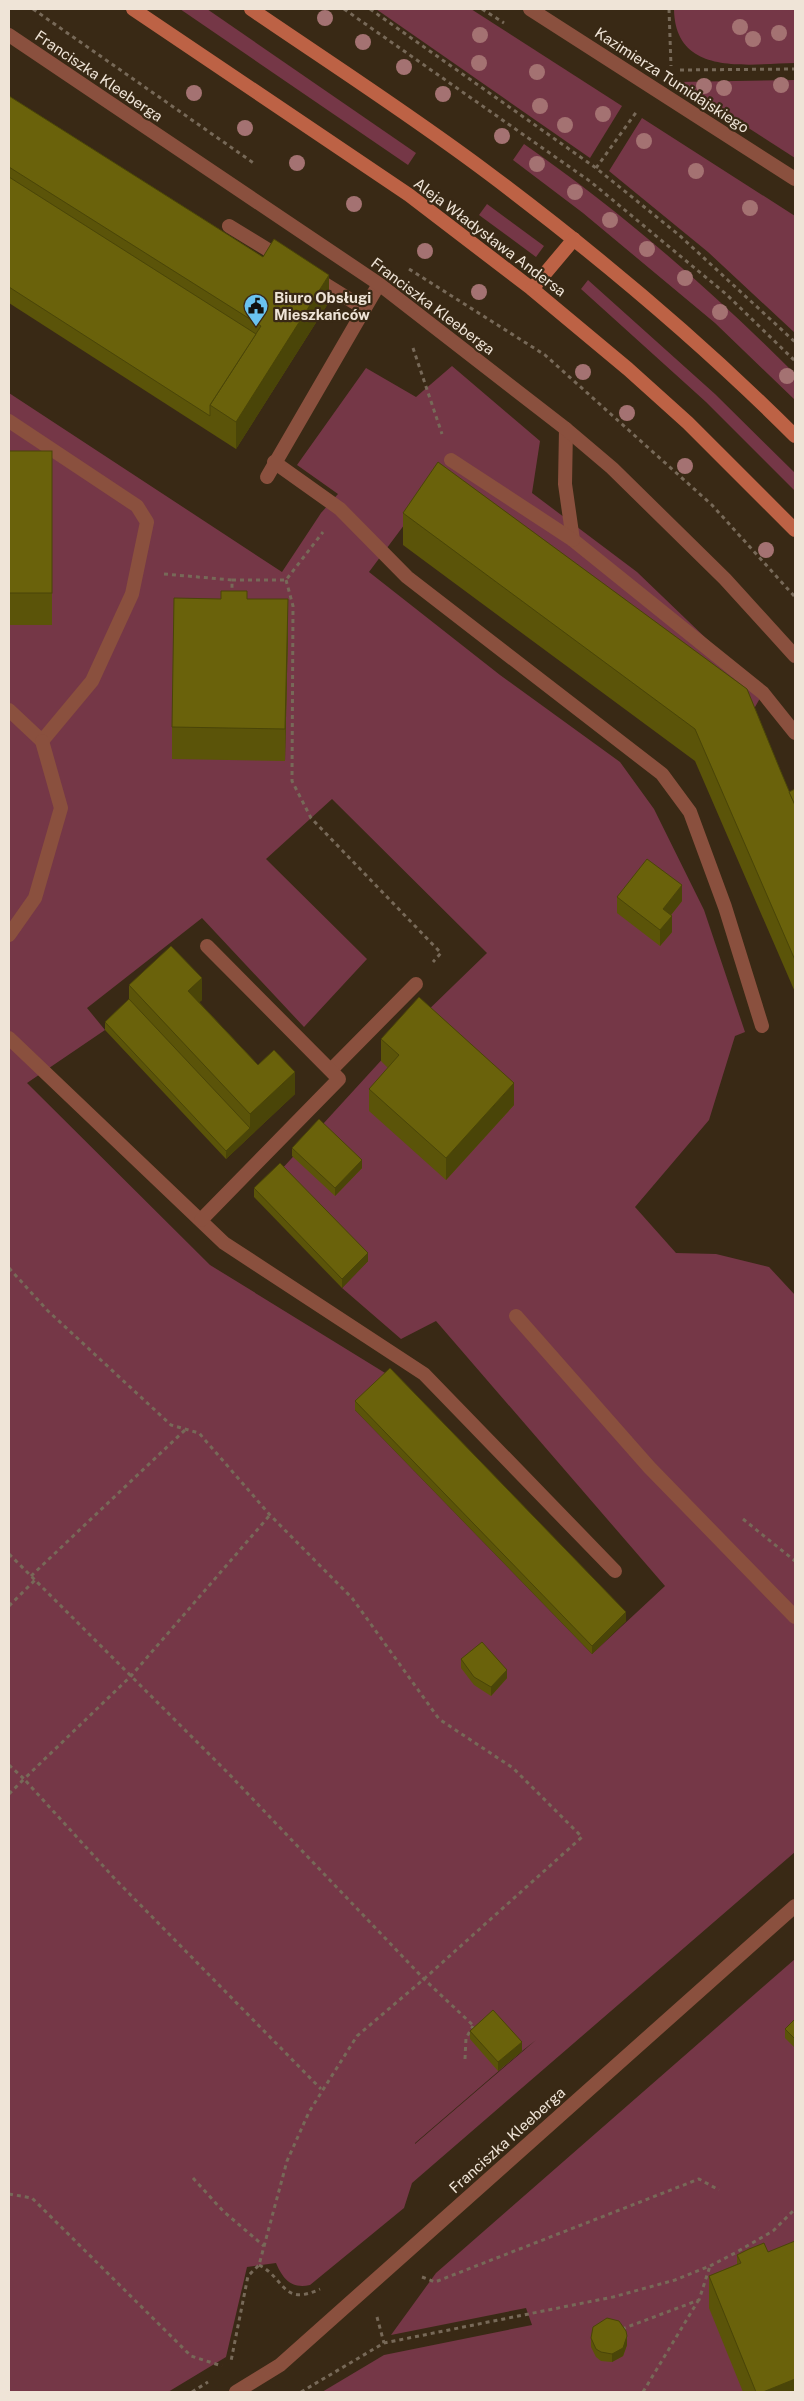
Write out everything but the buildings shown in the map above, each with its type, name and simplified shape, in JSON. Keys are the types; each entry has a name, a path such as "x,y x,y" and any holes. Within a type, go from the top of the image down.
{"main road":[{"name":"Aleja Władysława Andersa","path":"133,9 409,195 532,289 628,369 688,423 795,530"},
{"path":"251,9 486,172 574,239 678,325 795,436"},
{"path":"532,289 574,239"}],"street":[{"name":"Kazimierza Tumidajskiego","path":"530,9 795,179"},
{"name":"Franciszka Kleeberga","path":"9,35 379,284 566,429 612,468 718,572 795,656"},
{"path":"229,226 365,309"},
{"path":"267,477 379,284"},
{"path":"9,421 137,506 147,522 132,594 92,680 42,741"},
{"path":"566,429 565,484 573,540"},
{"path":"451,460 573,540 762,693 795,733"},
{"path":"274,462 340,509 407,577 662,774 690,812 725,908 762,1026"},
{"path":"9,710 42,741 61,808 35,898 9,935"},
{"path":"201,1220 339,1079 207,946"},
{"path":"330,1070 416,984"},
{"path":"9,1038 224,1243 424,1374 615,1571"},
{"path":"516,1316 649,1467 795,1617"},
{"name":"Franciszka Kleeberga","path":"236,2392 280,2365 795,1906"}],"path":[{"path":"344,9 591,182 726,294 795,361"},
{"path":"370,9 596,168 679,235 795,342"},
{"path":"670,9 671,70 795,69"},
{"path":"411,343 451,460"},
{"path":"286,580 340,509"},
{"path":"138,572 232,580 286,580"},
{"path":"232,580 232,597"},
{"path":"286,580 293,606 292,781 311,818 440,953 416,984"},
{"path":"9,1268 47,1310 171,1425 199,1433 270,1515 352,1598 439,1720 513,1768 582,1837 424,1979 357,2036 321,2090 287,2161 259,2266 248,2276 230,2369 192,2356 32,2198 9,2194"},
{"path":"31,1576 186,1429"},
{"path":"9,1794 131,1676 270,1515"},
{"path":"9,1554 228,1773 424,1979 480,2031"},
{"path":"9,1606 35,1580"},
{"path":"9,1764 24,1778 115,1879 321,2090"},
{"path":"465,2059 466,2038 473,2026"},
{"path":"193,2178 223,2211 264,2246"},
{"path":"419,2276 436,2282 699,2179 719,2190"},
{"path":"301,2392 384,2343 613,2297 675,2280 710,2266 735,2253 773,2230 795,2210"},
{"path":"735,2253 738,2260"},
{"path":"259,2266 272,2272 283,2290 295,2296 318,2290 325,2285"},
{"path":"643,2392 699,2300 710,2266"},
{"path":"619,2330 699,2300"},
{"path":"192,2392 215,2378"}],"shaded area":[{"path":"180,9 207,9 416,153 408,165"},
{"path":"376,9 471,9 622,106 590,158"},
{"path":"674,9 795,9 795,63 736,64 717,62 700,56 687,46 678,31"},
{"path":"795,80 795,158 677,82"},
{"path":"642,118 795,216 795,333 708,252 609,171"},
{"path":"524,144 631,225 731,312 795,374 795,400 715,323 583,213 513,160"},
{"path":"487,204 544,246 536,257 479,215"},
{"path":"588,280 715,394 795,473 795,491 706,402 581,289"},
{"path":"452,366 540,441 532,493 637,572 763,693 747,721 431,489 369,572 500,675 620,762 654,809 704,910 745,1032 735,1036 709,1120 635,1207 676,1253 716,1254 769,1267 795,1295 795,1852 412,2183 404,2208 310,2285 298,2286 288,2282 276,2263 247,2267 226,2357 168,2392 9,2392 9,393 282,572 321,513 338,494 297,465 366,368 416,397","holes":["332,799 487,953 419,1019 280,1171 368,1261 342,1288 401,1339 436,1321 665,1586 592,1654 355,1410 390,1376 210,1265 27,1083 105,1030 87,1008 202,918 304,1027 367,959 266,859","536,2040 415,2144 522,2051"]},
{"path":"795,1959 795,2392 322,2392 384,2355 532,2325 526,2308 391,2335 436,2273"}],"place":[{"name":"Biuro Obsługi Mieszkańców","path":"256,327"}]}
